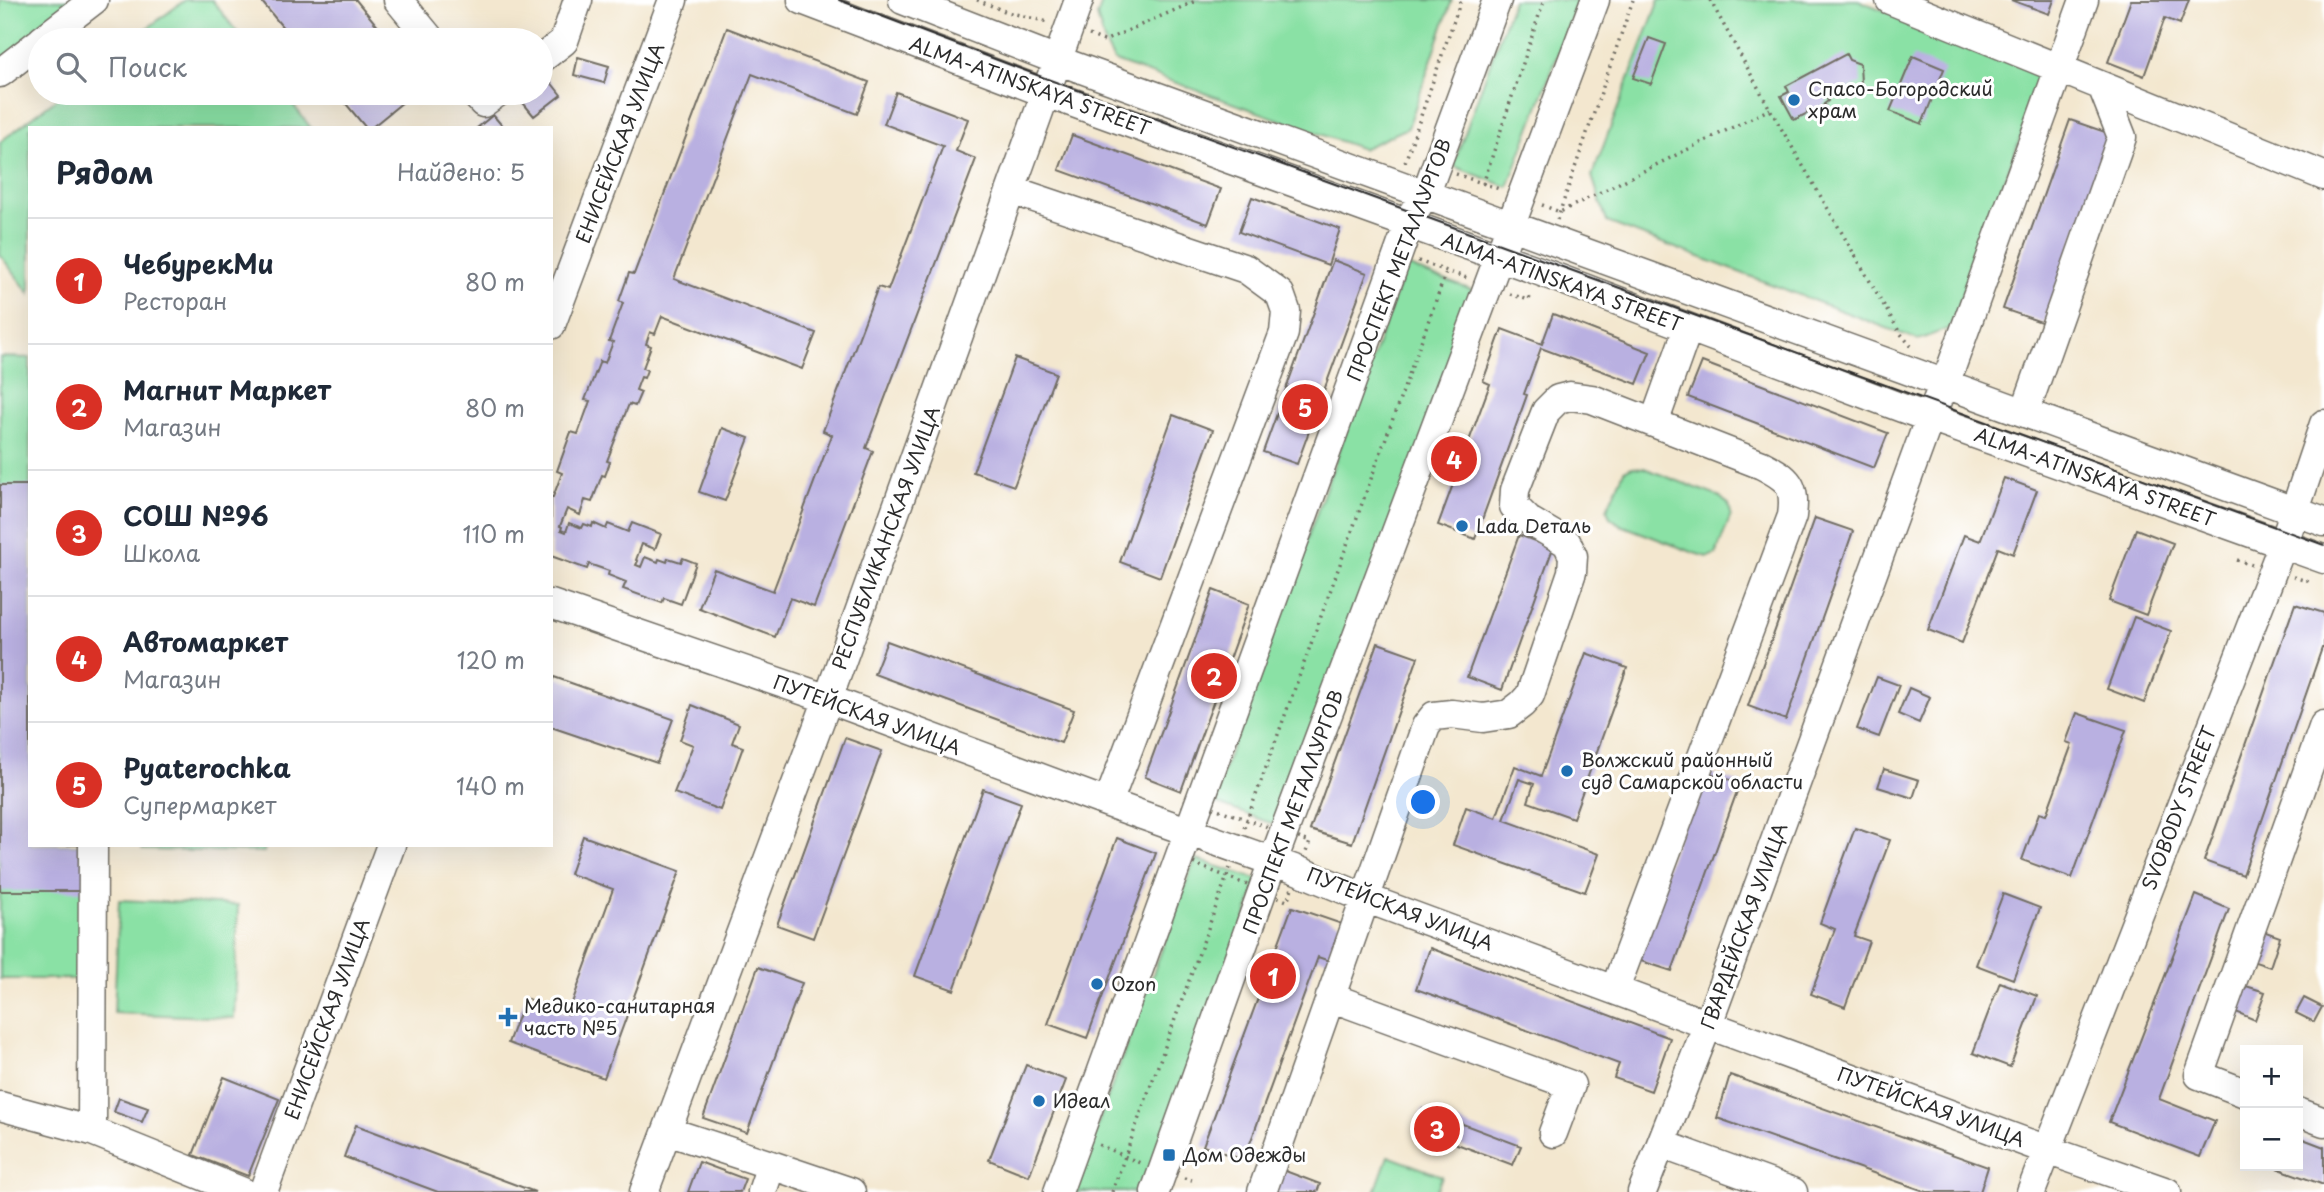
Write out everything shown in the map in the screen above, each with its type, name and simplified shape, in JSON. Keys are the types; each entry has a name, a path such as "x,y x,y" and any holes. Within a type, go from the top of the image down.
{"street":[{"path":"58,28 94,0"},
{"path":"398,0 421,28"},
{"path":"553,50 564,41 578,0"},
{"name":"ЕНИСЕЙСКАЯ УЛИЦА","path":"553,320 673,0"},
{"name":"ALMA-ATINSKAYA STREET","path":"802,0 1046,93 2324,559"},
{"name":"ALMA-ATINSKAYA STREET","path":"903,0 1057,60 2324,522"},
{"name":"РЕСПУБЛИКАНСКАЯ УЛИЦА","path":"644,1192 828,699 1079,0"},
{"name":"ПРОСПЕКТ МЕТАЛЛУРГОВ","path":"1058,1192 1193,801 1413,212 1426,193 1497,0"},
{"name":"ПРОСПЕКТ МЕТАЛЛУРГОВ","path":"1159,1182 1274,897 1273,861 1297,837 1521,197 1595,0"},
{"path":"1890,0 2324,176"},
{"name":"ГВАРДЕЙСКАЯ УЛИЦА","path":"1642,1192 1708,1024 2084,0"},
{"path":"0,73 28,51"},
{"path":"2025,412 2122,136 2102,86"},
{"path":"1011,190 1246,269 1280,294 1286,311 1284,333 1108,803"},
{"path":"1654,423 1688,328"},
{"path":"1262,1192 1426,726 1434,716 1452,714 1483,718 1509,713 1522,705 1530,695 1572,572 1573,556 1567,543 1528,520 1514,506 1515,490 1546,411 1558,398 1570,396 1592,398 1762,466 1783,476 1791,487 1794,499 1792,516 1615,989"},
{"name":"SVOBODY STREET","path":"2031,1192 2295,512 2324,424"},
{"name":"ПУТЕЙСКАЯ УЛИЦА","path":"553,605 828,699 1108,803 1179,847 1237,849 1273,861 1365,898 2167,1192"},
{"path":"2240,1091 2199,1076 2324,725"},
{"path":"92,1131 93,847"},
{"name":"ЕНИСЕЙСКАЯ УЛИЦА","path":"263,1192 390,847"},
{"path":"1330,997 1571,1085 1553,1133"},
{"path":"1,1109 92,1131 243,1192"},
{"path":"2303,1114 2324,1122"},
{"path":"667,1131 851,1192"},
{"path":"1661,1144 1755,1185 1793,1192"},
{"path":"762,1192 771,1165"}],"path":[{"path":"1483,184 1544,0"},
{"path":"1559,212 1633,0"},
{"path":"1710,0 1770,109 1900,332 1915,352"},
{"path":"1407,155 1559,212 1770,109"},
{"path":"1112,1192 1447,270"},
{"path":"1193,801 1297,837"},
{"path":"1179,847 1227,875 1274,897"},
{"path":"1079,1136 1124,1157 1159,1182 1192,1180"}],"green space":[{"path":"0,0 81,0 44,28 28,28 28,41 0,62"},
{"path":"185,0 212,0 234,28 148,28"},
{"path":"1103,0 1452,0 1408,128 1362,149 1114,61 1104,41 1097,16"},
{"path":"1513,0 1578,0 1508,187 1453,166"},
{"path":"1659,0 1858,0 2044,74 1950,328 1918,340 1607,222 1592,176"},
{"path":"48,105 293,105 309,126 28,126 28,291 0,255 0,142"},
{"path":"1406,266 1478,292 1284,828 1212,802"},
{"path":"0,357 28,358 28,847 83,847 84,979 0,979"},
{"path":"1632,467 1644,468 1720,497 1729,505 1731,515 1716,554 1708,557 1697,554 1621,525 1610,517 1607,509 1624,471"},
{"path":"142,847 265,847 264,852 142,850"},
{"path":"1195,859 1259,880 1145,1192 1073,1192"},
{"path":"119,900 238,905 234,1018 114,1013"},
{"path":"1388,1156 1442,1176 1436,1192 1375,1192"}],"building":[{"path":"356,0 379,28 283,28 262,2"},
{"path":"2011,0 2054,0 2049,14"},
{"path":"2131,0 2189,0 2180,24 2165,18 2144,76 2108,62"},
{"path":"727,28 869,82 857,114 752,74 674,279 816,333 802,369 662,316 655,334 650,332 646,344 651,346 643,368 647,370 636,390 641,392 635,406 629,404 607,461 610,462 605,476 602,475 592,502 585,500 580,515 567,509 560,526 561,530 566,532 569,523 582,528 584,524 592,527 593,523 606,529 608,524 628,532 632,523 661,534 655,549 642,544 636,565 641,567 645,557 658,562 659,559 667,562 668,558 681,562 683,558 696,563 681,604 664,598 662,603 623,589 626,582 608,575 609,571 589,564 587,569 553,557 553,497 562,473 557,471 571,432 578,434 590,401 585,400 600,361 605,363 613,342 609,341 623,303 619,301 629,273 634,274"},
{"path":"1649,38 1666,44 1651,84 1633,78"},
{"path":"1846,54 1849,60 1860,64 1861,83 1832,97 1830,92 1825,94 1828,101 1825,105 1811,112 1809,109 1808,113 1794,120 1781,96 1789,92 1786,86"},
{"path":"1913,56 1944,69 1922,124 1890,111"},
{"path":"578,57 609,66 604,83 574,75"},
{"path":"553,85 561,95 553,101"},
{"path":"896,92 968,119 956,151 976,159 866,448 873,451 814,607 790,598 775,637 699,608 714,569 773,591 832,435 823,431 878,287 888,290 943,146 884,124"},
{"path":"347,105 399,105 373,126 364,126"},
{"path":"525,105 548,105 534,116"},
{"path":"493,115 502,126 479,126"},
{"path":"2070,120 2111,134 2044,323 2003,309"},
{"path":"1072,135 1221,189 1208,224 1059,170"},
{"path":"1252,197 1340,229 1328,265 1239,232"},
{"path":"1333,260 1367,273 1297,464 1263,452"},
{"path":"1553,314 1650,352 1637,384 1541,348 1524,394 1527,395 1475,539 1438,525 1490,384 1483,381 1502,329 1542,344"},
{"path":"1015,358 1056,373 1014,486 973,472"},
{"path":"1702,362 1888,433 1874,468 1688,397"},
{"path":"1173,415 1213,430 1160,577 1120,562"},
{"path":"722,428 749,438 725,501 699,492"},
{"path":"2004,478 2037,490 2013,554 1998,548 1962,643 1928,630 1964,535 1980,541"},
{"path":"0,485 28,485 28,847 94,847 94,891 0,891"},
{"path":"1815,518 1853,531 1786,720 1748,706"},
{"path":"2136,529 2173,543 2146,615 2109,601"},
{"path":"1519,535 1553,548 1502,690 1467,677"},
{"path":"1213,590 1249,604 1181,791 1145,777"},
{"path":"2295,604 2324,613 2324,648 2243,875 2204,861"},
{"path":"2134,617 2171,631 2144,703 2107,689"},
{"path":"887,641 1074,710 1061,743 874,674"},
{"path":"1378,643 1418,657 1352,843 1310,830"},
{"name":"Волжский районный суд Самарской области","path":"1586,653 1627,668 1573,818 1528,802 1534,784 1519,779 1504,820 1599,854 1585,892 1453,845 1466,807 1496,818 1515,766 1541,776"},
{"path":"554,677 673,719 657,763 553,728"},
{"path":"1877,677 1899,685 1879,737 1857,729"},
{"path":"1909,688 1930,697 1919,723 1898,714"},
{"path":"692,705 739,724 732,743 743,747 720,810 674,793 693,745 680,740"},
{"path":"2077,713 2126,730 2072,878 2022,860 2039,813 2046,815 2072,744 2066,742"},
{"path":"845,738 882,751 813,938 777,925"},
{"path":"1884,769 1919,780 1913,798 1878,787"},
{"path":"1701,770 1740,783 1672,971 1635,959"},
{"path":"983,789 1021,803 954,990 915,976"},
{"path":"1855,828 1890,840 1854,936 1869,941 1845,1007 1811,994 1835,929 1820,923"},
{"path":"583,836 680,871 604,1078 508,1043 525,998 568,1014 613,889 570,874"},
{"path":"1117,838 1156,853 1087,1038 1048,1024"},
{"path":"2003,894 2040,908 2013,979 1976,965"},
{"path":"2196,895 2229,909 2159,1099 2215,1121 2200,1157 2109,1122"},
{"path":"1292,907 1345,925 1332,962 1318,957 1244,1160 1203,1146"},
{"path":"2263,931 2280,937 2270,967 2252,961"},
{"path":"1430,948 1670,1038 1651,1091 1614,1078 1619,1064 1416,989"},
{"path":"758,967 802,983 747,1133 703,1118"},
{"path":"2000,982 2037,996 2010,1067 1973,1053"},
{"path":"2246,986 2265,992 2255,1020 2236,1012"},
{"path":"2304,998 2322,1007 2314,1022 2296,1013"},
{"path":"1026,1065 1066,1080 1029,1176 989,1160"},
{"path":"1730,1075 1988,1167 1980,1192 1927,1192 1717,1118"},
{"path":"224,1077 279,1099 248,1176 193,1155"},
{"path":"119,1098 148,1108 142,1122 114,1112"},
{"path":"1423,1109 1521,1146 1513,1165 1414,1128"},
{"path":"356,1125 535,1192 438,1192 344,1157"},
{"path":"2303,1139 2324,1147 2324,1185 2285,1171 2303,1171"},
{"path":"699,1162 745,1179 740,1192 688,1192"},
{"path":"1280,1169 1320,1184 1317,1192 1272,1192"}],"tram line":[{"path":"839,0 1050,80 2324,545"}],"place":[{"name":"Спасо-Богородский храм","path":"1794,100"},
{"name":"Pyaterochka","path":"1305,407"},
{"name":"Автомаркет","path":"1454,459"},
{"name":"Lada Dеталь","path":"1462,526"},
{"name":"Магнит Маркет","path":"1214,676"},
{"name":"Волжский районный суд Самарской области","path":"1567,771"},
{"name":"ЧебурекМи","path":"1273,976"},
{"name":"Ozon","path":"1097,984"},
{"name":"Медико-санитарная часть №5","path":"508,1017"},
{"name":"Идеал","path":"1039,1101"},
{"name":"СОШ №96","path":"1437,1129"},
{"name":"Дом Одежды","path":"1169,1155"}]}
